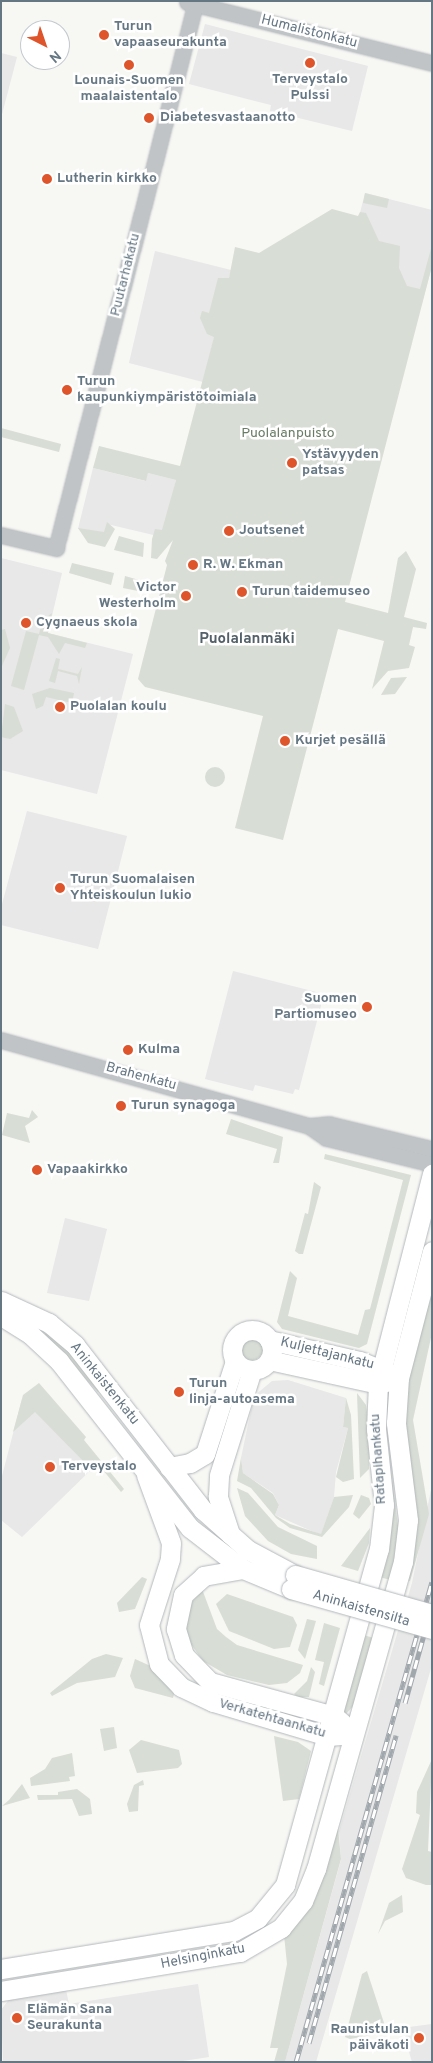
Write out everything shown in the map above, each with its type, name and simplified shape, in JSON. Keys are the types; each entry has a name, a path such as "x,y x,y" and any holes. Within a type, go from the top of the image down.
{"main road":[{"name":"Ratapihankatu","path":"334,1716 381,1534 384,1504 376,1429 379,1376 432,1174"},
{"name":"Ratapihankatu","path":"355,1733 406,1542 406,1498 396,1424 399,1378 432,1251"},
{"name":"Aninkaistenkatu","path":"1,1301 49,1323 75,1345 174,1473 231,1537 293,1582"},
{"name":"Aninkaistenkatu","path":"1,1316 30,1334 59,1361 146,1476"},
{"path":"174,1473 205,1454 235,1360 232,1345 242,1332 258,1330 269,1340 269,1360 252,1370 225,1454 218,1491 231,1537"},
{"name":"Kuljettajankatu","path":"269,1340 379,1376"},
{"path":"235,1360 252,1370"},
{"name":"Kuljettajankatu","path":"269,1360 399,1378"},
{"path":"146,1476 206,1470 225,1454"},
{"path":"146,1476 190,1528 243,1569 293,1582"},
{"name":"Verkatehtaankatu","path":"146,1476 172,1546 149,1625 159,1664 175,1682 195,1694 328,1736 355,1733"},
{"name":"Verkatehtaankatu","path":"243,1569 204,1576 183,1595 176,1629 184,1654 200,1675 222,1687 334,1716 355,1733"},
{"name":"Aninkaistensilta","path":"293,1582 432,1614"},
{"name":"Aninkaistensilta","path":"293,1582 432,1628"},
{"name":"Helsinginkatu","path":"1,1969 218,1936 258,1918 280,1894 289,1876 334,1716"},
{"name":"Helsinginkatu","path":"1,1991 227,1955 272,1935 296,1912 308,1891 355,1733"}],"street":[{"name":"Humalistonkatu","path":"192,2 432,63"},
{"name":"Puutarhakatu","path":"1,535 56,548 192,2"},
{"name":"Brahenkatu","path":"1,1040 309,1126 326,1138 432,1164"},
{"name":"Brahenkatu","path":"309,1126 329,1124 432,1149"}],"shaded area":[{"path":"205,24 368,66 352,131 270,111 271,105 189,84"},
{"path":"1,53 17,57 1,118"},
{"path":"365,193 432,210 432,266 421,307 359,217"},
{"path":"155,251 231,270 203,382 129,363"},
{"path":"93,468 145,481 148,473 176,480 162,537 107,524 104,535 78,529"},
{"name":"Puolalan koulu","path":"1,558 62,573 48,633 133,654 97,794 1,770"},
{"name":"Turun Suomalaisen Yhteiskoulun lukio","path":"27,811 127,836 98,949 1,925 1,908"},
{"path":"233,971 324,994 299,1090 295,1089 293,1094 255,1085 253,1091 205,1079"},
{"path":"65,1218 107,1229 89,1301 47,1293"},
{"path":"288,1380 346,1398 343,1427 348,1428 336,1472 334,1497 321,1535 275,1515 279,1505 273,1493 243,1473 241,1458 254,1396 272,1381"},
{"name":"Terveystalo","path":"22,1399 97,1464 22,1537 1,1520 1,1480"},
{"path":"432,1485 432,1665 316,2062 285,2062 341,1860 339,1831 412,1583"},
{"path":"198,1984 209,2057 176,2062 3,2062 1,2010 10,1998 66,1990 69,2004"},
{"name":"Raunistulan päiväkoti","path":"432,2024 432,2062 412,2062 402,2028"}],"green space":[{"path":"365,193 389,199 387,208 363,203"},
{"name":"Puolalanpuisto","path":"332,209 358,216 360,212 366,213 379,241 400,246 399,268 407,286 420,289 432,245 432,266 345,602 388,613 398,558 406,551 416,569 404,617 427,623 426,629 413,627 409,645 415,647 409,668 388,671 372,689 384,641 338,629 283,840 235,828 263,716 145,687 138,679 167,565 165,561 173,540 157,559 151,558 152,539 155,529 162,530 176,480 148,473 146,481 93,468 99,446 180,466 214,337 207,334 200,318 202,311 209,313 218,278 229,278 235,247 259,253"},
{"path":"1,428 61,444 59,452 1,437"},
{"path":"107,522 115,529 105,547 88,543 78,528 104,532"},
{"path":"119,536 144,543 143,557 114,550"},
{"path":"72,563 114,573 111,585 69,573"},
{"path":"125,576 139,580 138,589 144,590 149,583 148,593 123,588"},
{"path":"52,613 48,633 87,643 85,648 65,643 59,654 48,637 39,635 24,690 11,686 26,631 39,634 42,621"},
{"path":"5,629 10,648 1,668 1,630"},
{"path":"56,658 60,659 58,669 78,674 82,667 79,684 77,676 58,671 55,683 49,681"},
{"path":"407,677 395,694 381,695 391,678"},
{"path":"50,688 74,693 72,703 46,697 43,706 36,709 32,694"},
{"path":"5,704 14,707 23,731 10,739 1,737"},
{"path":"211,767 219,767 225,773 225,781 219,787 211,787 205,781 205,773"},
{"path":"32,1110 38,1117 25,1126 30,1143 2,1135 7,1113 29,1118"},
{"path":"231,1119 283,1137 279,1163 273,1163 277,1149 226,1134"},
{"path":"325,1154 411,1175 367,1344 359,1348 282,1329 277,1322 290,1271 297,1278 288,1316 358,1335 365,1310 370,1309 403,1180 324,1159"},
{"path":"314,1182 321,1187 303,1254 299,1254 295,1251 305,1213 308,1214"},
{"path":"432,1276 432,1333 413,1420 429,1514 410,1581 404,1580 402,1412 413,1351 430,1300"},
{"path":"48,1329 102,1388 98,1392 44,1336"},
{"path":"252,1338 262,1345 263,1349 256,1359 252,1360 242,1353 241,1349 248,1339"},
{"path":"39,1383 86,1437 84,1440 124,1489 121,1492 98,1464 92,1470 35,1412 13,1432 23,1395"},
{"path":"357,1393 366,1405 369,1426 369,1469 360,1478"},
{"path":"346,1398 351,1415 354,1479 343,1482 336,1477 348,1428 343,1427"},
{"path":"241,1458 243,1473 273,1494 279,1505 275,1515 290,1524 321,1534 334,1497 353,1495 349,1507 322,1537 290,1528 276,1518 251,1488 237,1481"},
{"path":"392,1481 399,1533 391,1580 379,1577 389,1482"},
{"path":"237,1488 248,1493 278,1527 317,1546 317,1559 291,1554 268,1541 245,1516"},
{"path":"361,1495 369,1498 371,1504 359,1519 353,1514"},
{"path":"370,1528 369,1543 358,1571 341,1566"},
{"path":"142,1577 147,1579 135,1609 119,1612 117,1603"},
{"path":"202,1589 217,1629 226,1637 237,1645 303,1665 300,1673 287,1683 269,1685 227,1675 203,1661 188,1640 186,1624 189,1606"},
{"path":"227,1594 293,1617 297,1625 290,1647 274,1649 229,1631 216,1604"},
{"path":"307,1619 316,1621 305,1659 298,1650"},
{"path":"324,1623 340,1628 324,1686 319,1684 324,1662 315,1660"},
{"path":"363,1635 374,1638 356,1703 345,1715 342,1710"},
{"path":"106,1654 123,1658 115,1677 77,1683 52,1696 50,1693 92,1659"},
{"path":"135,1659 155,1668 174,1694 173,1698 135,1688 130,1676"},
{"path":"311,1667 315,1672 309,1697 298,1697 294,1694 307,1681"},
{"path":"114,1727 117,1748 104,1751 100,1729"},
{"path":"274,1736 298,1742 311,1751 299,1799 283,1801"},
{"path":"141,1740 179,1750 182,1764 178,1768 137,1773 129,1750"},
{"path":"72,1753 75,1776 69,1777 70,1781 31,1786 30,1778 45,1769 52,1758"},
{"path":"432,1759 428,1851 432,1852 432,1885 426,1885 406,1878 402,1869 420,1815 416,1813 417,1792"},
{"path":"143,1780 144,1785 139,1786 138,1811 129,1812 127,1804 134,1785"},
{"path":"22,1784 30,1798 2,1806 9,1800"},
{"path":"77,1789 90,1799 92,1814 79,1816 72,1799 38,1800 37,1795 58,1795 58,1792"},
{"path":"337,1817 341,1859 285,2062 274,2062 278,2048 270,2048 287,1964 284,1935 309,1910 316,1897"},
{"path":"402,1895 403,1912 385,1921 378,1934 389,1903"},
{"path":"367,1971 386,2029 382,2033 350,2039 345,2037 362,1974"}],"railway":[{"path":"296,2062 432,1582"},
{"path":"405,1703 425,1631"},
{"path":"309,2043 396,1735"}],"place":[{"name":"Turun vapaaseurakunta","path":"104,35"},
{"name":"Terveystalo Pulssi","path":"310,63"},
{"name":"Lounais-Suomen maalaistentalo","path":"129,65"},
{"name":"Diabetesvastaanotto","path":"149,118"},
{"name":"Lutherin kirkko","path":"47,179"},
{"name":"Turun kaupunkiympäristötoimiala","path":"67,390"},
{"name":"Ystävyyden patsas","path":"292,463"},
{"name":"Joutsenet","path":"229,531"},
{"name":"R. W. Ekman","path":"193,565"},
{"name":"Turun taidemuseo","path":"242,592"},
{"name":"Victor Westerholm","path":"186,596"},
{"name":"Cygnaeus skola","path":"26,623"},
{"name":"Puolalan koulu","path":"60,707"},
{"name":"Kurjet pesällä","path":"285,741"},
{"name":"Turun Suomalaisen Yhteiskoulun lukio","path":"60,888"},
{"name":"Suomen Partiomuseo","path":"367,1007"},
{"name":"Kulma","path":"128,1050"},
{"name":"Turun synagoga","path":"121,1106"},
{"name":"Vapaakirkko","path":"37,1170"},
{"name":"Turun linja-autoasema","path":"179,1392"},
{"name":"Terveystalo","path":"50,1467"},
{"name":"Elämän Sana Seurakunta","path":"17,2018"},
{"name":"Raunistulan päiväkoti","path":"419,2038"}],"district":[{"name":"Puolalanmäki","path":"247,640"}]}
